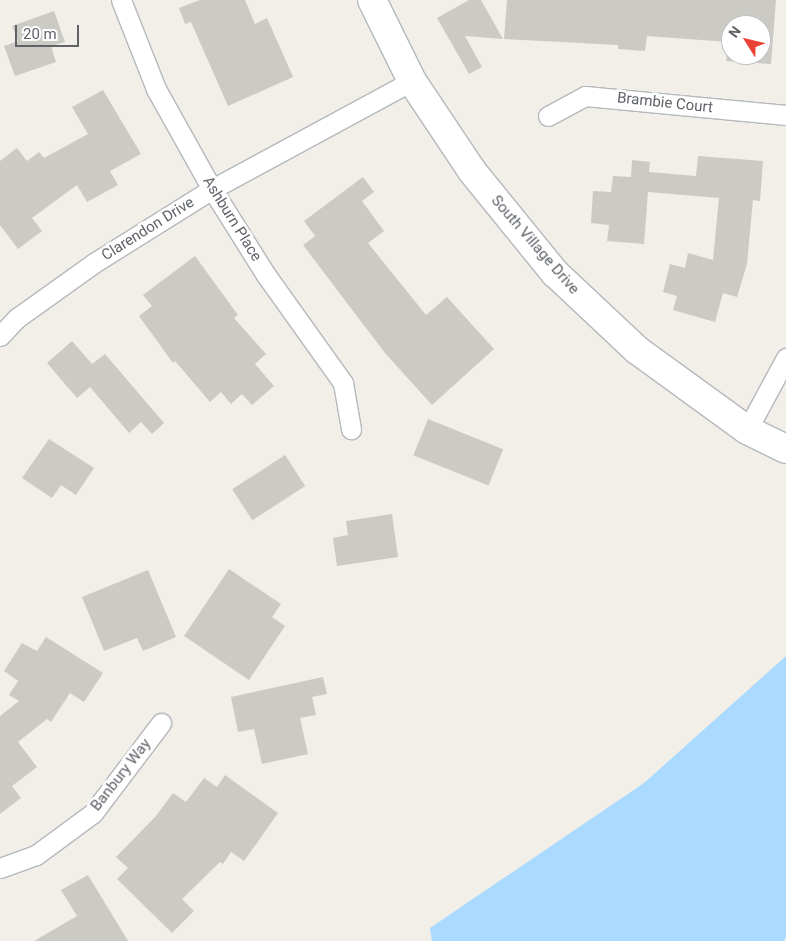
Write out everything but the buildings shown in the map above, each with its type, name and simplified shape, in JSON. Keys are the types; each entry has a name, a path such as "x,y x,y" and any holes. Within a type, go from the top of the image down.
{"street":[{"name":"Ashburn Place","path":"121,0 156,89 212,189 266,275 343,383 351,429"},
{"name":"South Village Drive","path":"372,0 412,81 472,172 555,272 637,350 747,430 786,449"},
{"name":"Clarendon Drive","path":"0,336 17,318 94,263 212,189 412,81"},
{"name":"Brambie Court","path":"548,116 584,96 786,115"},
{"path":"747,430 786,358"},
{"name":"Banbury Way","path":"0,868 36,855 93,813 161,723"}],"water":[{"path":"786,656 786,938 783,941 432,941 430,928 644,783"}]}
